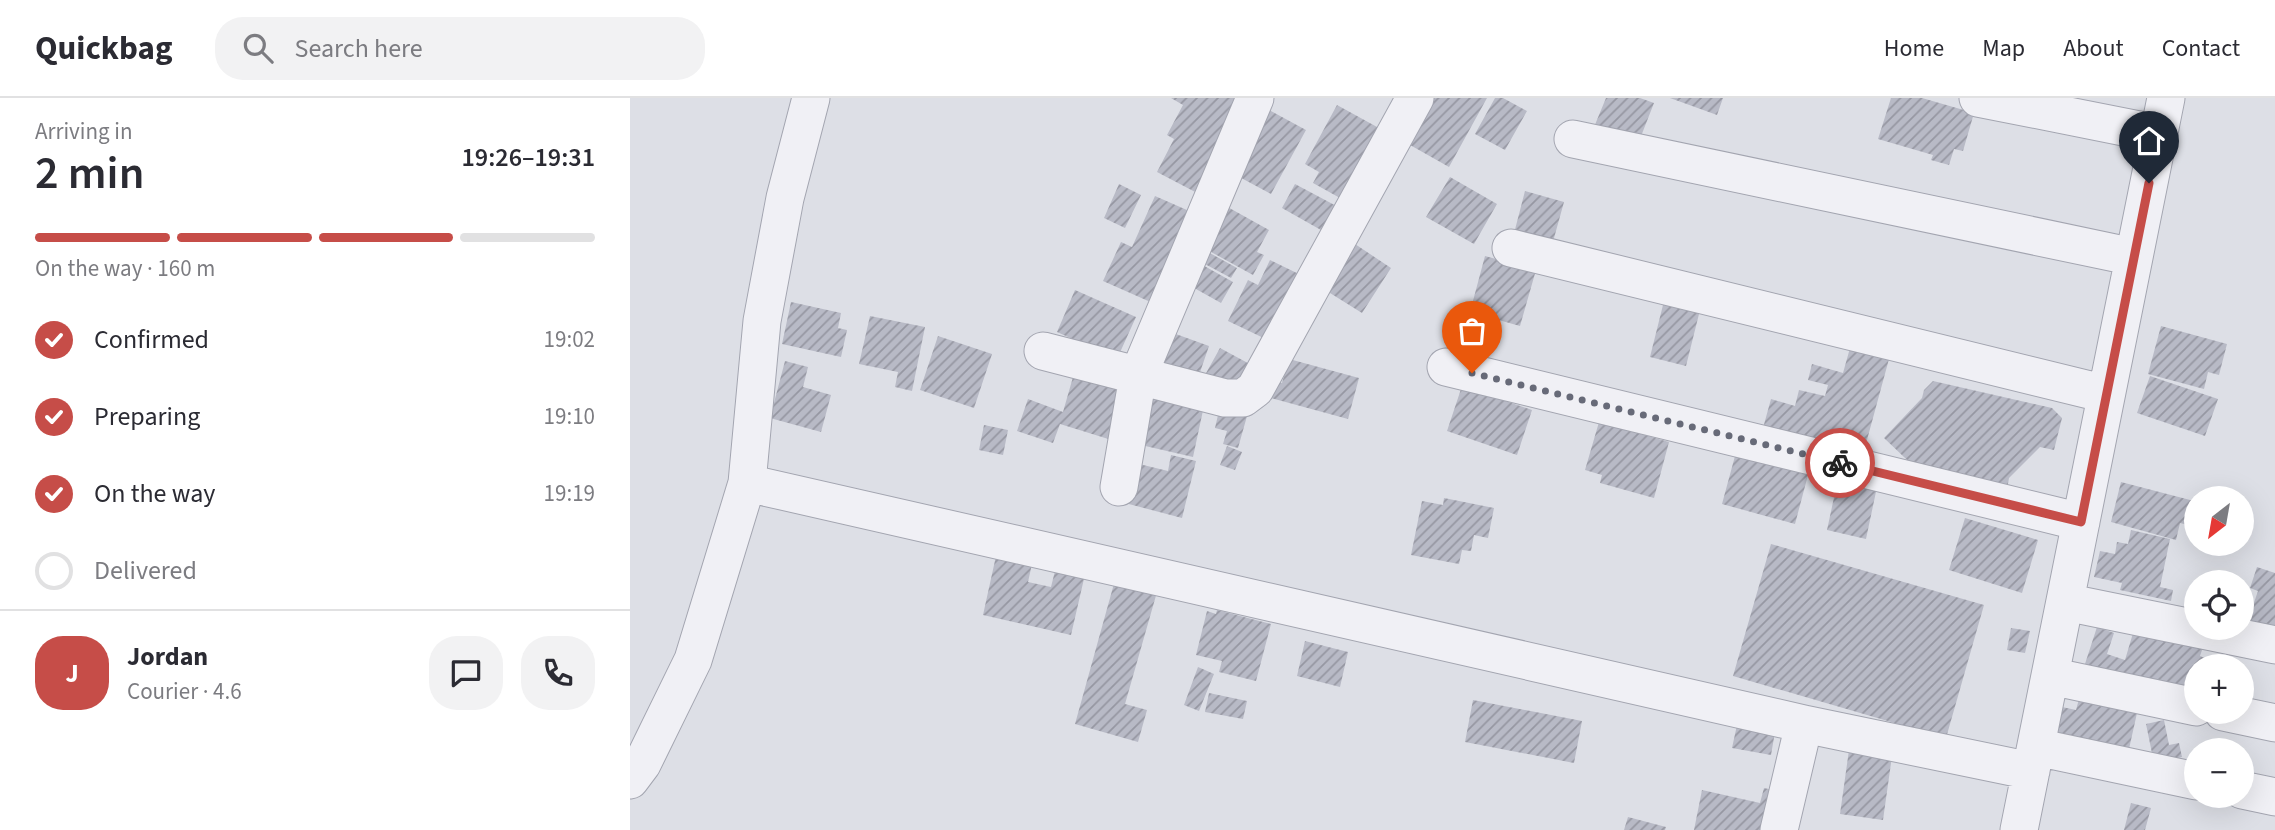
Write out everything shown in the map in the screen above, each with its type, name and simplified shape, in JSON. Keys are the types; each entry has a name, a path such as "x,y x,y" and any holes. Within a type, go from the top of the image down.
{"street":[{"path":"630,780 642,764 693,660 747,483 762,321 785,198 811,98"},
{"path":"1119,487 1138,376 1255,98"},
{"path":"1043,351 1225,398 1243,398 1255,389 1415,98"},
{"path":"1978,98 2159,134"},
{"path":"2019,830 2166,98"},
{"path":"1573,139 2134,257"},
{"path":"1511,248 2106,394"},
{"path":"1446,367 2081,522"},
{"path":"747,483 1804,724 2184,779"},
{"path":"2065,602 2275,645"},
{"path":"2050,676 2184,704"},
{"path":"2254,719 2275,723"},
{"path":"1779,830 1804,724"},
{"path":"2254,793 2275,797"}],"building":[{"path":"1171,98 1250,98 1199,194 1157,172 1174,139 1167,135 1183,105"},
{"path":"1428,98 1487,98 1449,167 1403,141"},
{"path":"1495,98 1503,98 1527,111 1505,150 1475,134"},
{"path":"1606,98 1640,98 1654,103 1636,149 1592,132"},
{"path":"1670,98 1723,98 1717,115"},
{"path":"1891,98 1922,98 1974,113 1963,151 1954,149 1949,165 1931,160 1933,155 1878,139"},
{"path":"1337,105 1388,133 1349,203 1313,183 1319,172 1305,164"},
{"path":"1267,109 1306,130 1271,194 1232,173"},
{"path":"1450,177 1497,204 1474,244 1426,217"},
{"path":"1119,184 1141,195 1125,228 1104,218"},
{"path":"1295,184 1342,209 1328,234 1282,208"},
{"path":"1525,191 1564,202 1549,256 1511,245"},
{"path":"1155,196 1196,214 1155,304 1103,281 1121,242 1132,247"},
{"path":"1224,205 1269,230 1257,252 1264,255 1253,275 1202,247"},
{"path":"1352,242 1391,268 1362,313 1322,288"},
{"path":"1208,252 1237,268 1231,278 1203,263"},
{"path":"1485,256 1536,270 1520,326 1470,312"},
{"path":"1270,260 1305,277 1274,343 1228,321 1248,280 1258,285"},
{"path":"1199,263 1233,282 1221,303 1187,284"},
{"path":"1075,290 1136,317 1117,359 1057,332"},
{"path":"1664,301 1700,310 1686,366 1650,357"},
{"path":"791,302 841,313 838,328 847,330 841,357 782,344"},
{"path":"870,316 925,327 912,391 895,387 898,372 859,364"},
{"path":"2161,326 2227,344 2219,375 2208,372 2204,389 2148,374"},
{"path":"1162,329 1209,346 1197,381 1150,365"},
{"path":"938,336 992,354 974,408 920,390"},
{"path":"1220,348 1257,368 1243,395 1205,375"},
{"path":"1850,348 1889,359 1861,462 1760,439 1771,399 1795,406 1799,390 1825,396 1828,385 1808,380 1812,364 1843,373"},
{"path":"1289,359 1359,378 1348,419 1264,396 1268,379 1282,383"},
{"path":"785,361 808,367 803,387 831,395 821,432 770,418"},
{"path":"1075,370 1134,387 1118,442 1060,424 1053,443 1017,431 1028,399 1063,412"},
{"path":"2150,376 2218,399 2205,436 2137,413"},
{"path":"1933,381 2052,408 2062,418 2054,450 2040,447 2009,478 2006,495 1924,476 1884,438 1922,398 1924,390"},
{"path":"1462,386 1532,410 1517,455 1447,431"},
{"path":"1154,390 1205,401 1193,457 1141,445"},
{"path":"1221,402 1249,409 1238,448 1223,444 1227,431 1215,428"},
{"path":"1599,422 1669,442 1654,498 1600,483 1602,475 1585,470"},
{"path":"984,425 1008,430 1003,455 979,450"},
{"path":"1227,446 1242,452 1235,470 1220,465"},
{"path":"1171,455 1196,461 1182,518 1125,503 1135,463 1168,471"},
{"path":"1735,456 1808,475 1795,524 1722,504"},
{"path":"1838,479 1877,487 1866,539 1827,530"},
{"path":"2121,482 2184,498 2184,524 2180,523 2176,540 2111,522"},
{"path":"1444,498 1494,508 1488,538 1474,535 1471,551 1462,550 1459,564 1411,555 1422,501 1443,505"},
{"path":"1965,518 2038,540 2022,593 1949,570"},
{"path":"2131,530 2170,539 2160,587 2173,590 2171,601 2120,590 2122,583 2094,577 2100,551 2115,554 2117,542 2128,544"},
{"path":"1771,544 1984,605 1946,738 1733,676"},
{"path":"996,556 1032,564 1028,582 1051,587 1057,563 1086,570 1071,635 983,615"},
{"path":"2257,567 2275,573 2275,632 2254,625 2254,603 2258,591 2254,590"},
{"path":"1115,580 1157,592 1125,704 1147,710 1138,742 1075,724"},
{"path":"1217,610 1271,624 1256,681 1219,672 1222,661 1196,655 1207,611 1216,614"},
{"path":"2136,623 2204,644 2201,654 2184,654 2184,690 2084,667 2097,627 2114,633 2107,654 2125,660"},
{"path":"2011,628 2030,631 2025,653 2007,650"},
{"path":"1305,641 1348,652 1340,687 1297,676"},
{"path":"1198,667 1214,674 1199,711 1184,705"},
{"path":"1209,693 1247,701 1243,719 1205,712"},
{"path":"2079,699 2137,713 2127,758 2054,740 2062,707 2076,710"},
{"path":"1473,700 1582,721 1574,763 1465,742"},
{"path":"2164,720 2169,745 2179,743 2182,757 2154,763 2146,724"},
{"path":"1737,725 1775,732 1771,755 1732,748"},
{"path":"1849,750 1892,756 1883,820 1840,814"},
{"path":"1764,788 1782,792 1774,830 1694,830 1702,790 1760,803"},
{"path":"2131,803 2151,808 2145,830 2124,830"},
{"path":"1628,817 1666,827 1665,830 1624,830"}],"way so far":[{"path":"1472,373 1840,463"}],"route":[{"path":"1840,463 2081,522 2149,183"}]}
